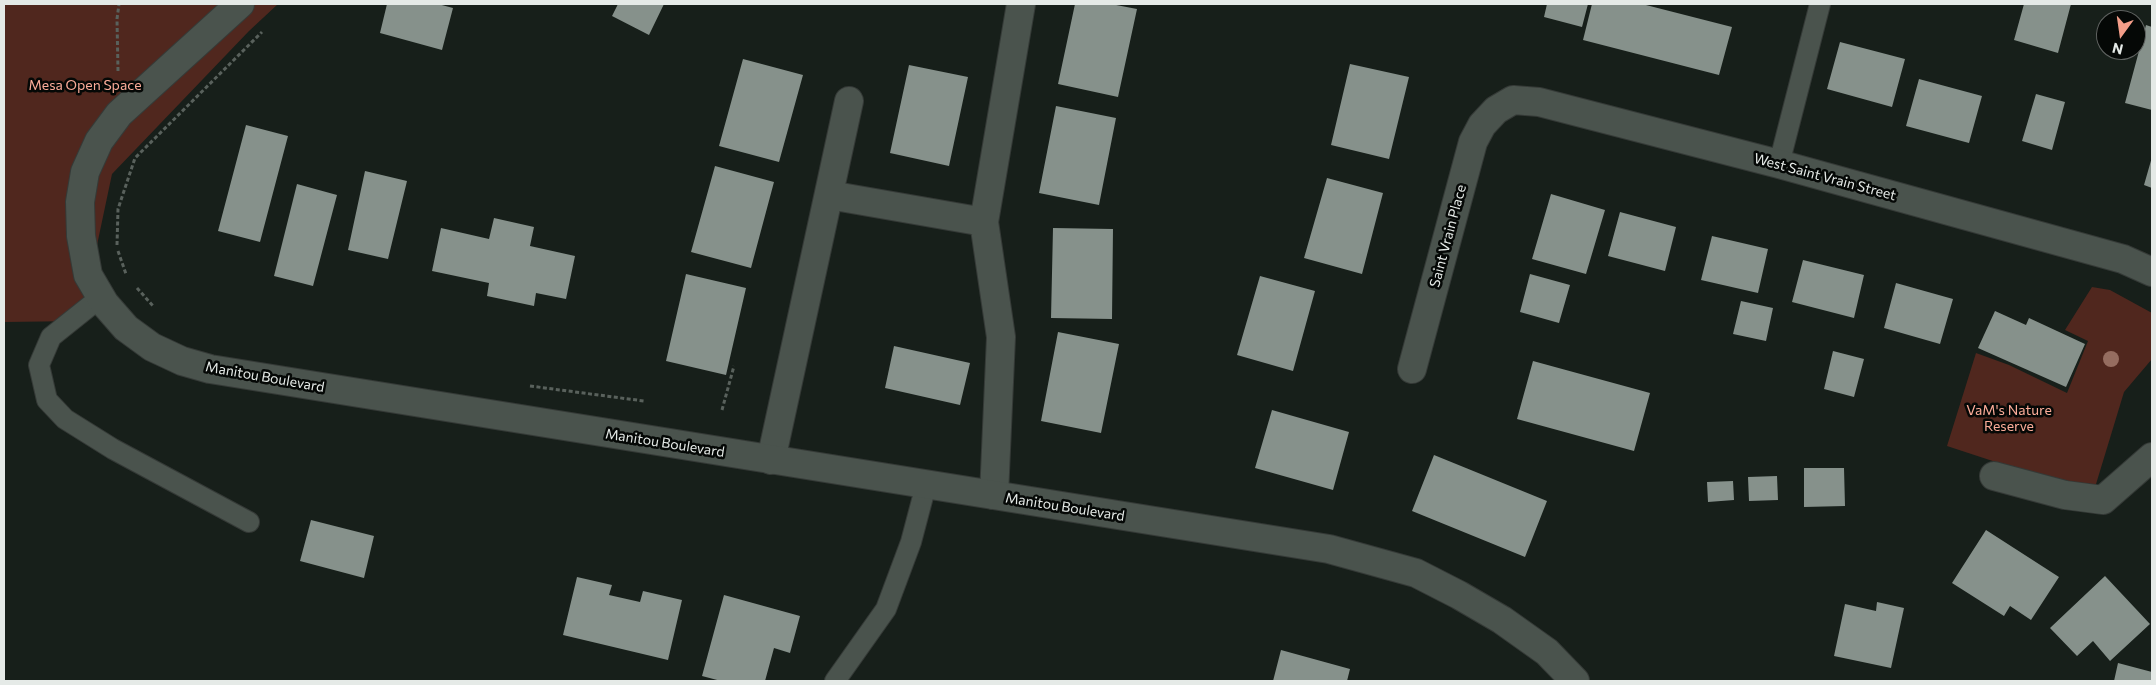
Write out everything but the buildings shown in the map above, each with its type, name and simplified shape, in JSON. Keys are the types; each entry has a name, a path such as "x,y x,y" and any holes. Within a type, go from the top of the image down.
{"street":[{"name":"Manitou Boulevard","path":"240,4 119,114 99,141 85,172 80,202 81,236 88,275 104,304 126,328 152,347 182,361 210,369 1329,549 1416,573 1502,620 1547,652 1575,681"},
{"path":"994,495 1001,337 984,222 1021,4"},
{"name":"West Saint Vrain Street","path":"1496,110 1513,100 1539,102 1779,164 2124,259 2152,272"},
{"path":"771,460 849,101"},
{"name":"Saint Vrain Place","path":"1412,369 1473,142 1482,125 1496,110"},
{"path":"829,195 984,222"},
{"path":"1994,476 2065,496 2103,500 2152,457"}],"lane":[{"path":"1779,164 1820,4"},
{"path":"101,298 51,337 39,366 48,400 65,419 105,444 249,522"},
{"path":"835,681 886,609 912,542 926,485"}],"path":[{"path":"119,4 117,19 119,114"},
{"path":"128,279 117,246 118,209 135,158 262,32"},
{"path":"134,285 157,310"},
{"path":"722,410 734,366"}],"green space":[{"name":"Mesa Open Space","path":"4,4 278,4 249,31 112,174 81,321 4,322"},
{"name":"VaM's Nature Reserve","path":"2092,287 2110,290 2152,313 2152,359 2124,392 2093,494 1947,446 1976,353 2009,365 2067,393 2088,341 2065,330"}]}
